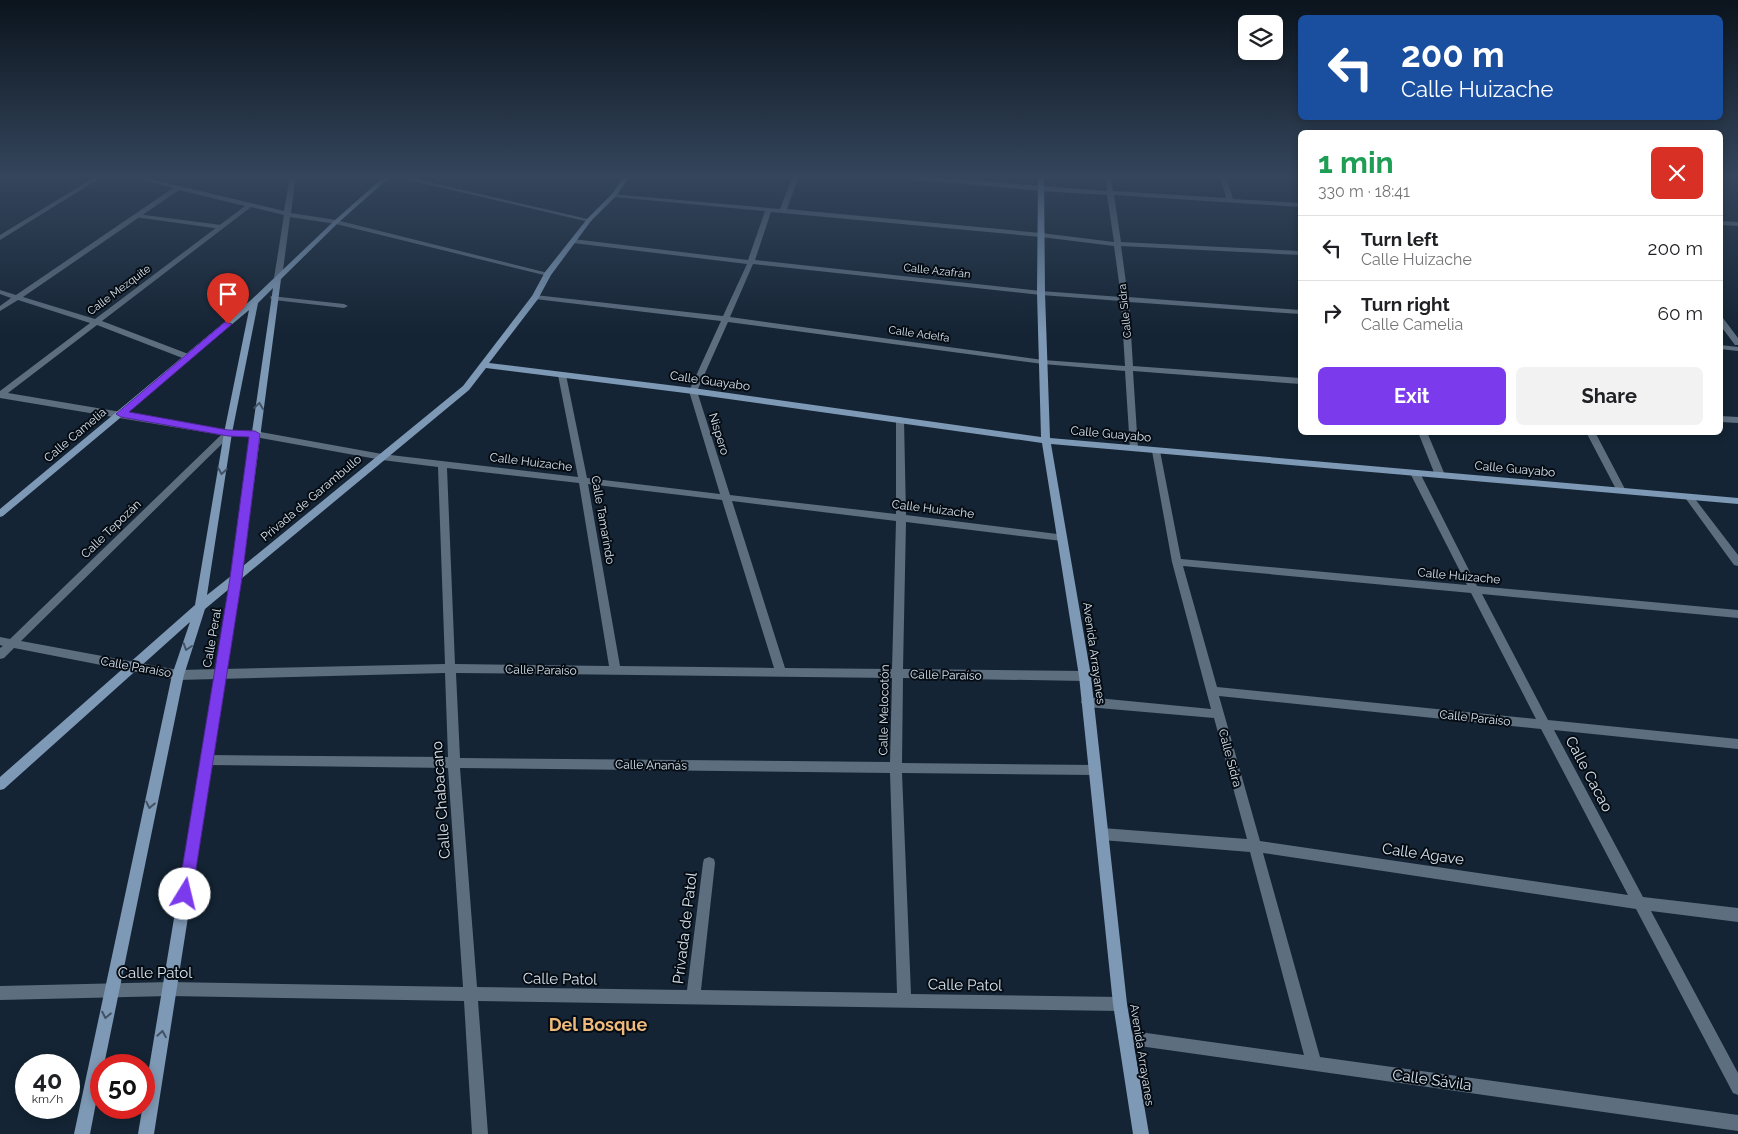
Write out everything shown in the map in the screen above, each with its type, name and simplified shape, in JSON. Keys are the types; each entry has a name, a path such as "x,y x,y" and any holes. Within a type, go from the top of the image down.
{"main road":[{"name":"Calle Camelia","path":"0,514 254,302 330,228"},
{"name":"Privada de Garambullo","path":"0,785 200,607 466,388 535,297 548,274 583,228"},
{"name":"Avenida Arrayanes","path":"1041,228 1041,293 1046,441 1085,676 1120,1004 1141,1134"},
{"name":"Calle Peral","path":"146,1134 236,578 278,278"},
{"name":"Calle Peral","path":"82,1134 178,674 200,607 228,433 254,302"},
{"name":"Calle Guayabo","path":"485,365 693,391 1046,441 1738,501"}],"street":[{"path":"0,238 16,228"},
{"path":"0,309 119,228"},
{"name":"Calle Mezquite","path":"0,394 220,228"},
{"name":"Calle Peral","path":"278,278 285,228"},
{"path":"360,228 548,274"},
{"path":"693,391 751,262 763,228"},
{"path":"968,228 1117,244 1298,254"},
{"name":"Calle Sidra","path":"1115,228 1126,300 1134,449"},
{"name":"Calle Azafrán","path":"573,241 1041,293 1298,312"},
{"path":"0,292 96,322 188,357"},
{"name":"Calle Adelfa","path":"535,297 726,319 1043,362 1298,381"},
{"path":"274,298 344,306"},
{"path":"1723,324 1738,343"},
{"path":"1723,347 1738,349"},
{"name":"Calle Tamarindo","path":"562,375 583,480 615,671"},
{"name":"Nispero","path":"693,391 781,673"},
{"name":"Calle Huizache","path":"0,394 228,433 255,434 382,457 1062,536"},
{"path":"1723,419 1738,420"},
{"name":"Calle Melocotón","path":"900,420 901,518 896,768 904,1001"},
{"name":"Calle Tepozán","path":"0,655 228,433"},
{"path":"1423,435 1440,475"},
{"path":"1592,435 1621,491"},
{"name":"Calle Sidra","path":"1156,451 1177,562 1314,1063"},
{"name":"Calle Chabacano","path":"442,464 448,668 472,994 480,1134"},
{"name":"Calle Cacao","path":"1415,473 1473,590 1738,1088"},
{"path":"1689,497 1738,562"},
{"name":"Calle Huizache","path":"1177,562 1738,614"},
{"name":"Calle Paraíso","path":"0,641 178,674 448,668 1085,676"},
{"name":"Calle Paraíso","path":"1213,691 1738,744"},
{"path":"1087,702 1218,714"},
{"name":"Calle Ananás","path":"206,760 1095,770"},
{"name":"Calle Agave","path":"1102,834 1254,846 1738,916"},
{"name":"Privada de Patol","path":"693,997 709,863"},
{"name":"Calle Patol","path":"0,993 170,989 1120,1004"},
{"name":"Calle Sávila","path":"1125,1037 1738,1123"}],"district":[{"name":"Del Bosque","path":"598,1024"}],"route":[{"path":"185,894 236,578 255,434 228,433 121,414 228,324"}]}
